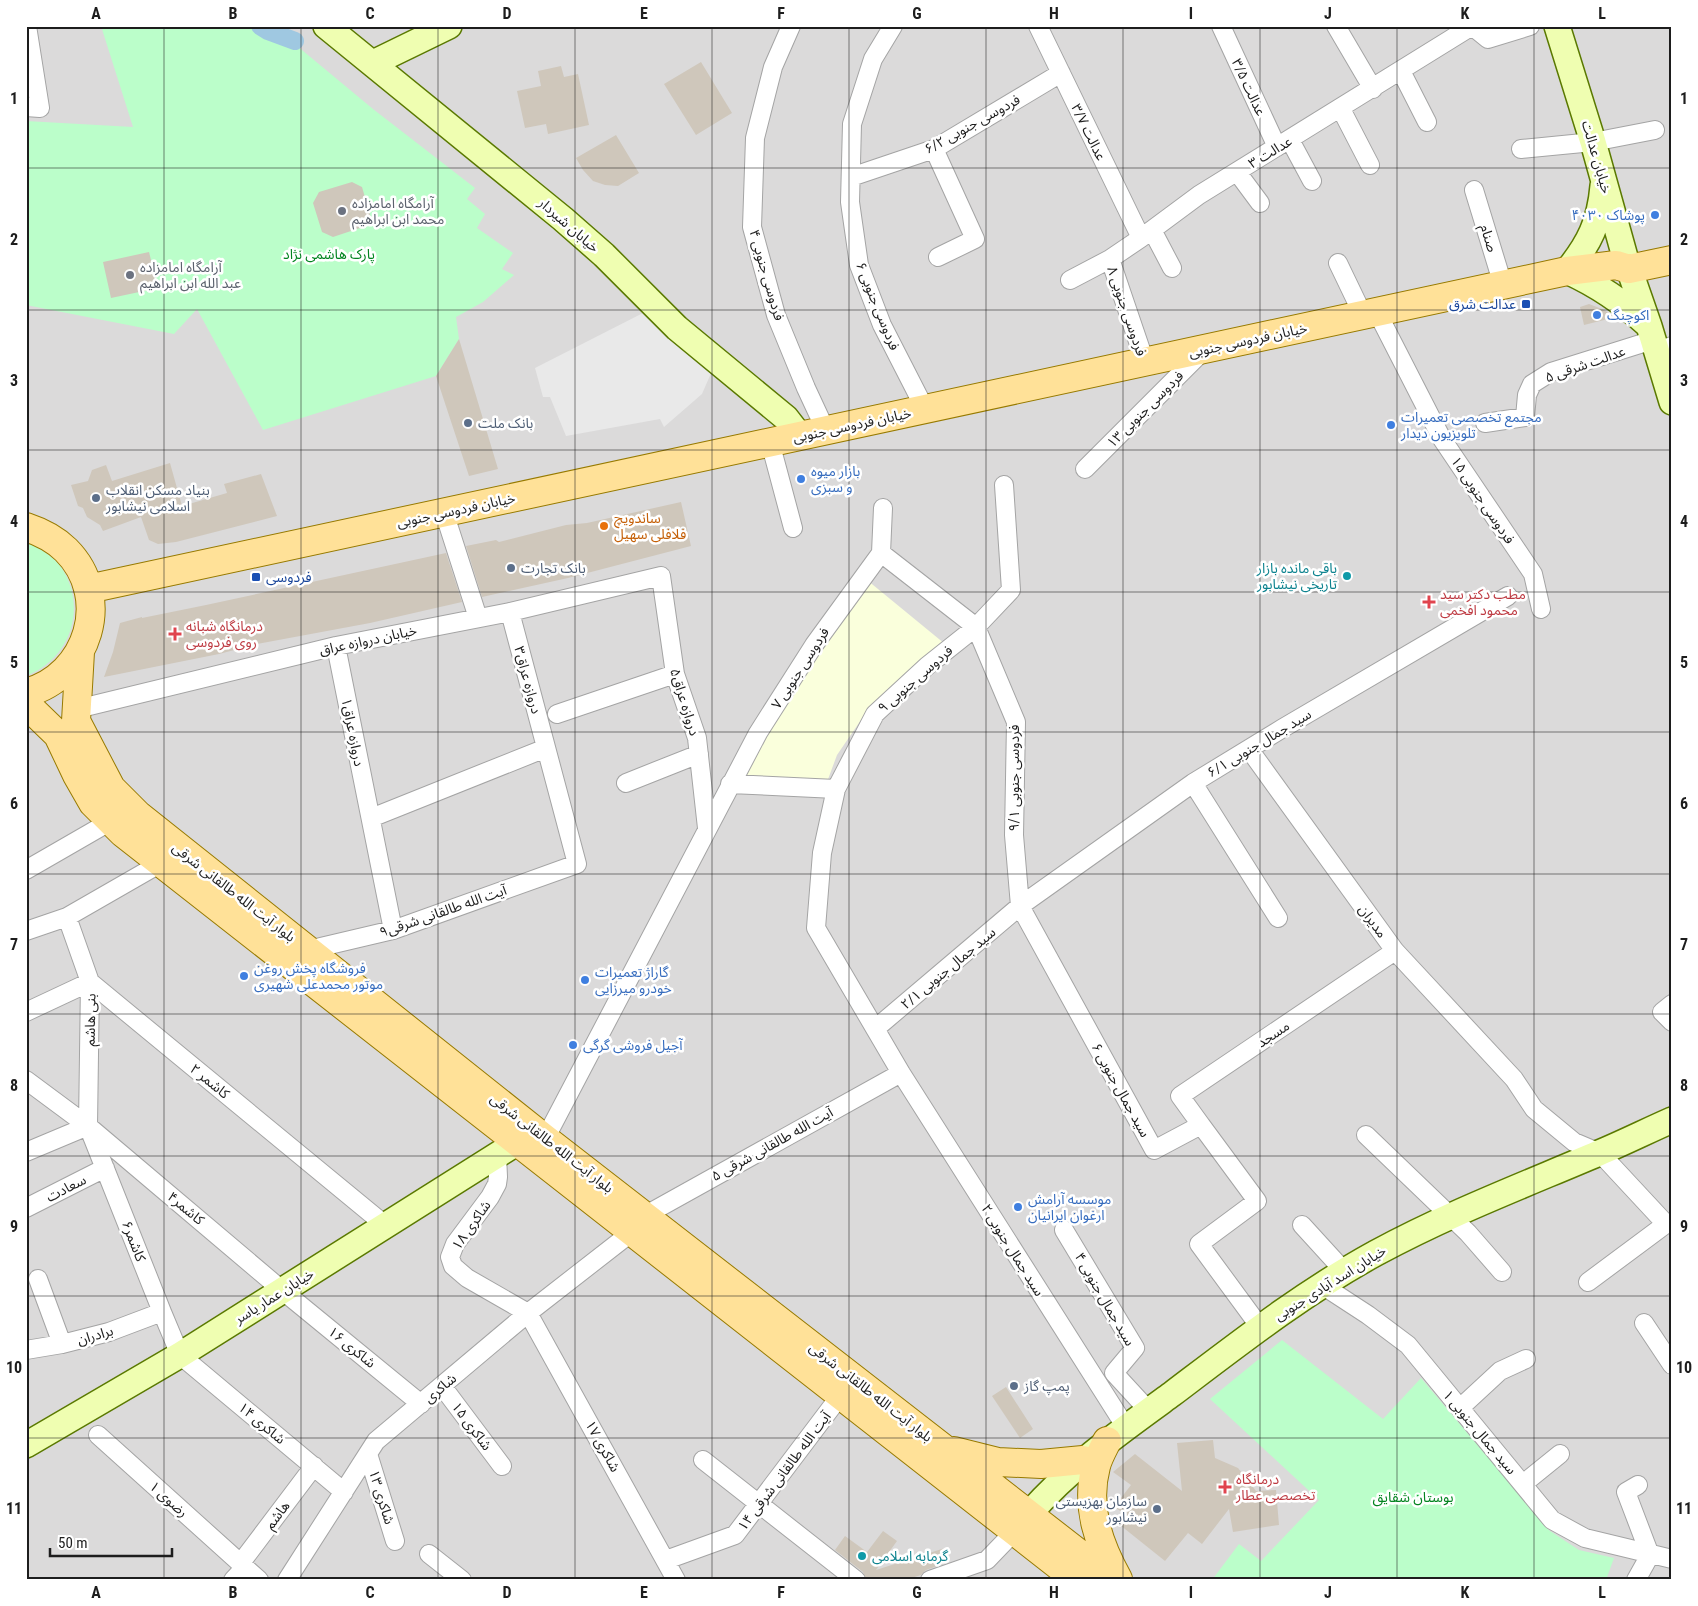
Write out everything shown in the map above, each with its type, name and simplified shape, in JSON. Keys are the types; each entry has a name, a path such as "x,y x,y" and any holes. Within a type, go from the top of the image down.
{"main road":[{"name":"خیابان شیردار","path":"326,26 563,219 604,255 677,328 786,418 800,436"},
{"path":"372,62 449,26"},
{"name":"خیابان عدالت","path":"1558,26 1604,179 1624,264 1658,341 1672,402"},
{"path":"1604,179 1602,204 1595,228 1583,251 1567,271 1611,294 1631,309 1658,341"},
{"name":"خیابان فردوسی جنوبی","path":"1624,264 1672,245"},
{"name":"خیابان فردوسی جنوبی","path":"88,589 1567,271 1672,260"},
{"path":"26,527 48,536 66,550 79,568 88,589 91,610 88,632 80,652 69,668 54,681 37,690 26,693"},
{"name":"بلوار آیت الله طالقانی شرقی","path":"80,652 76,721 111,788 138,815 545,1139 638,1224 840,1396 1022,1522 1113,1580"},
{"name":"بلوار آیت الله طالقانی شرقی","path":"26,704 58,735 93,803 123,833 161,862 507,1149 638,1224 945,1450 1022,1522 1077,1580"},
{"name":"خیابان اسد آبادی جنوبی","path":"1022,1522 1083,1460 1116,1434 1260,1327 1344,1271 1450,1216 1600,1153 1672,1120"},
{"name":"خیابان عمار یاسر","path":"26,1445 180,1355 507,1149"},
{"path":"1116,1434 1096,1466 1093,1494 1098,1537 1118,1580"},
{"path":"945,1450 998,1462 1041,1464 1083,1460"}],"street":[{"path":"27,26 33,107"},
{"name":"فردوسی جنوبی ۴","path":"791,26 773,66 755,138 752,227 776,315 806,388 826,430"},
{"name":"فردوسی جنوبی ۶","path":"893,26 873,59 852,124 850,202 859,265 882,325 925,409"},
{"name":"عدالت ۳/۷","path":"1038,26 1060,73 1146,234 1172,268"},
{"name":"عدالت ۳/۵","path":"1221,26 1284,144 1312,181"},
{"path":"1336,26 1373,89"},
{"name":"عدالت ۳","path":"1070,280 1110,259 1199,195 1472,26 1485,32 1530,26"},
{"path":"1401,71 1427,122"},
{"name":"فردوسی جنوبی ۶/۲","path":"851,176 934,149 1060,73"},
{"path":"1340,109 1370,165"},
{"path":"1521,149 1593,142 1655,130"},
{"path":"934,149 975,239 938,257"},
{"path":"1237,172 1260,203"},
{"name":"صنام","path":"1474,190 1503,285"},
{"name":"فردوسی جنوبی ۸","path":"1110,259 1145,362"},
{"name":"فردوسی جنوبی ۱۵","path":"1338,263 1370,314 1442,439 1534,574 1540,609"},
{"name":"عدالت شرقی ۵","path":"1485,423 1525,417 1527,394 1532,384 1552,372 1658,341"},
{"name":"فردوسی جنوبی ۱۳","path":"1085,469 1205,349"},
{"path":"770,442 794,528"},
{"name":"فردوسی جنوبی ۹","path":"901,1072 816,928 822,852 836,789 875,714 927,666 976,627 1011,590 1004,485"},
{"path":"883,508 882,553 976,627"},
{"path":"444,512 478,618"},
{"name":"فردوسی جنوبی ۷","path":"545,1139 758,733 814,645 882,553"},
{"name":"خیابان دروازه عراق","path":"77,709 336,646 510,612 661,576"},
{"name":"دروازه عراق۵","path":"661,576 675,674 697,738 707,828"},
{"name":"سید جمال جنوبی ۶/۱","path":"1020,906 1193,783 1508,596"},
{"name":"دروازه عراق۳","path":"510,612 576,864"},
{"name":"فردوسی جنوبی ۹/۱","path":"976,627 1016,722 1014,835 1020,906"},
{"name":"دروازه عراق۱","path":"336,646 393,930"},
{"path":"557,714 675,674"},
{"path":"370,818 546,748"},
{"name":"مدیران","path":"1249,749 1395,952 1514,1079 1534,1109 1574,1142 1600,1153"},
{"path":"626,783 699,754"},
{"path":"1193,783 1278,918"},
{"path":"730,784 836,789"},
{"path":"26,870 111,821"},
{"path":"26,931 67,917 161,862"},
{"name":"آیت الله طالقانی شرقی۹","path":"308,950 393,930 576,864"},
{"name":"سید جمال جنوبی ۲/۱","path":"875,1029 1020,906"},
{"name":"سید جمال جنوبی ۶","path":"1020,906 1154,1150 1201,1126"},
{"name":"بنی هاشم","path":"67,917 90,982 88,1126"},
{"name":"مسجد","path":"1201,1126 1180,1096 1395,952"},
{"path":"26,1012 90,982"},
{"name":"کاشمر ۲","path":"90,982 385,1225"},
{"path":"1672,1004 1662,1012 1672,1022"},
{"name":"آیت الله طالقانی شرقی ۵","path":"638,1224 901,1072"},
{"name":"سید جمال جنوبی ۲","path":"901,1072 1116,1434"},
{"name":"کاشمر۴","path":"26,1080 88,1126 283,1291"},
{"path":"26,1152 88,1126"},
{"name":"کاشمر۶","path":"88,1126 180,1355"},
{"path":"1201,1126 1257,1201 1199,1244 1260,1327"},
{"path":"1366,1136 1468,1233 1502,1272"},
{"name":"شاکری ۱۸","path":"507,1149 497,1184 490,1197 455,1244 452,1250 451,1261 453,1266 467,1278 528,1312"},
{"path":"1588,1282 1666,1224 1600,1153"},
{"name":"سعادت","path":"26,1208 105,1168"},
{"name":"شاکری","path":"287,1580 376,1441 528,1312 638,1224"},
{"path":"1302,1224 1344,1271"},
{"name":"سید جمال جنوبی ۴","path":"1064,1230 1136,1348 1114,1373 1149,1410"},
{"path":"38,1279 62,1344"},
{"name":"سید جمال جنوبی ۱","path":"1322,1285 1368,1315 1408,1345 1552,1520 1585,1538 1672,1559"},
{"name":"شاکری ۱۶","path":"283,1291 421,1404"},
{"name":"برادران","path":"26,1350 62,1344 109,1332 162,1312"},
{"name":"شاکری ۱۷","path":"528,1312 676,1580"},
{"path":"1644,1323 1672,1365"},
{"name":"شاکری ۱۴","path":"180,1355 344,1492"},
{"path":"1460,1408 1500,1371 1526,1359"},
{"name":"شاکری ۱۵","path":"442,1386 502,1466"},
{"name":"آیت الله طالقانی شرقی ۱۴","path":"666,1560 736,1535 840,1396"},
{"name":"رضوی ۱","path":"98,1435 239,1570 259,1580"},
{"name":"شاکری ۱۳","path":"368,1454 395,1541"},
{"path":"1523,1484 1560,1454"},
{"path":"703,1460 856,1580"},
{"name":"هاشم","path":"239,1570 314,1466"},
{"path":"1636,1580 1650,1555 1626,1492 1638,1485"},
{"path":"930,1580 987,1560 1022,1522"},
{"path":"429,1554 462,1580"}],"shaded area":[{"path":"26,26 1672,26 1672,1580 26,1580"},
{"path":"643,313 712,371 702,394 664,427 660,419 566,436 550,397 543,397 535,368"},
{"path":"867,580 945,644 888,691 863,717 837,755 827,782 741,776 779,709"}],"green space":[{"name":"پارک هاشمی نژاد","path":"101,26 273,26 373,109 475,188 467,199 485,214 477,228 513,253 502,269 514,275 483,302 456,317 459,339 436,376 263,430 197,309 174,334 26,305 26,121 133,127"},
{"path":"26,542 45,552 61,567 69,582 74,615 64,645 42,668 26,676"},
{"name":"بوستان شقایق","path":"1282,1340 1383,1419 1421,1378 1550,1531 1579,1550 1614,1558 1606,1580 1212,1580 1239,1544 1261,1561 1319,1500 1210,1399"}],"building":[{"path":"701,62 732,113 696,135 664,84"},
{"path":"561,66 564,77 578,74 589,125 548,134 546,124 525,128 517,91 541,86 538,71"},
{"path":"616,135 639,173 618,186 605,185 593,181 583,170 576,158"},
{"name":"آرامگاه امامزاده محمد ابن ابراهیم","path":"352,182 362,187 371,218 366,226 333,237 322,232 313,203 319,192"},
{"name":"آرامگاه امامزاده عبد الله ابن ابراهیم","path":"149,252 158,288 111,298 103,262"},
{"name":"اکوچنگ","path":"1589,304 1616,317 1584,325 1580,307"},
{"name":"بانک ملت","path":"459,339 498,469 469,476 436,376"},
{"path":"170,463 182,506 227,493 224,484 261,474 277,516 176,542 158,544 149,540 141,517 103,531 100,525 87,517 83,508 78,506 71,485 88,481 92,470 106,465 112,481"},
{"path":"681,502 691,546 568,578 482,597 466,546 496,540 499,542 566,525 587,523"},
{"path":"446,553 462,602 370,623 257,644 219,654 104,677 113,652 120,623"},
{"path":"1006,1387 1033,1429 1020,1438 992,1396"},
{"path":"1213,1440 1215,1458 1238,1468 1256,1491 1276,1490 1279,1525 1233,1532 1229,1509 1202,1544 1188,1533 1165,1561 1115,1521 1122,1512 1114,1507 1131,1485 1113,1472 1135,1454 1182,1491 1177,1443"},
{"name":"گرمابه اسلامی","path":"883,1531 897,1541 876,1570 945,1548 946,1563 926,1570 921,1575 905,1580 866,1580 863,1572 835,1550 845,1536 867,1552"}],"waterway":[{"path":"260,26 295,41"}],"place":[{"name":"آرامگاه امامزاده محمد ابن ابراهیم","path":"342,211"},
{"name":"پوشاک ۴۰۳۰","path":"1655,215"},
{"name":"آرامگاه امامزاده عبد الله ابن ابراهیم","path":"130,275"},
{"name":"عدالت شرق","path":"1526,304"},
{"name":"اکوچنگ","path":"1597,315"},
{"name":"بانک ملت","path":"468,423"},
{"name":"مجتمع تخصصی تعمیرات تلویزیون دیدار","path":"1391,425"},
{"name":"بازار میوه و سبزی","path":"801,479"},
{"name":"بنیاد مسکن انقلاب اسلامی نیشابور","path":"96,498"},
{"name":"ساندویچ فلافلی سهیل","path":"604,526"},
{"name":"بانک تجارت","path":"511,568"},
{"name":"باقی مانده بازار تاریخی نیشابور","path":"1347,576"},
{"name":"فردوسی","path":"256,577"},
{"name":"مطب دکتر سید محمود افخمی","path":"1429,602"},
{"name":"درمانگاه شبانه روی فردوسی","path":"175,634"},
{"name":"فروشگاه پخش روغن موتور محمدعلی شهیری","path":"244,976"},
{"name":"گاراژ تعمیرات خودرو میرزایی","path":"585,980"},
{"name":"آجیل فروشی گرگی","path":"573,1045"},
{"name":"موسسه آرامش ارغوان ایرانیان","path":"1018,1207"},
{"name":"پمپ گاز","path":"1014,1386"},
{"name":"درمانگاه تخصصی عطار","path":"1225,1487"},
{"name":"سازمان بهزیستی نیشابور","path":"1157,1509"},
{"name":"گرمابه اسلامی","path":"862,1556"}]}
